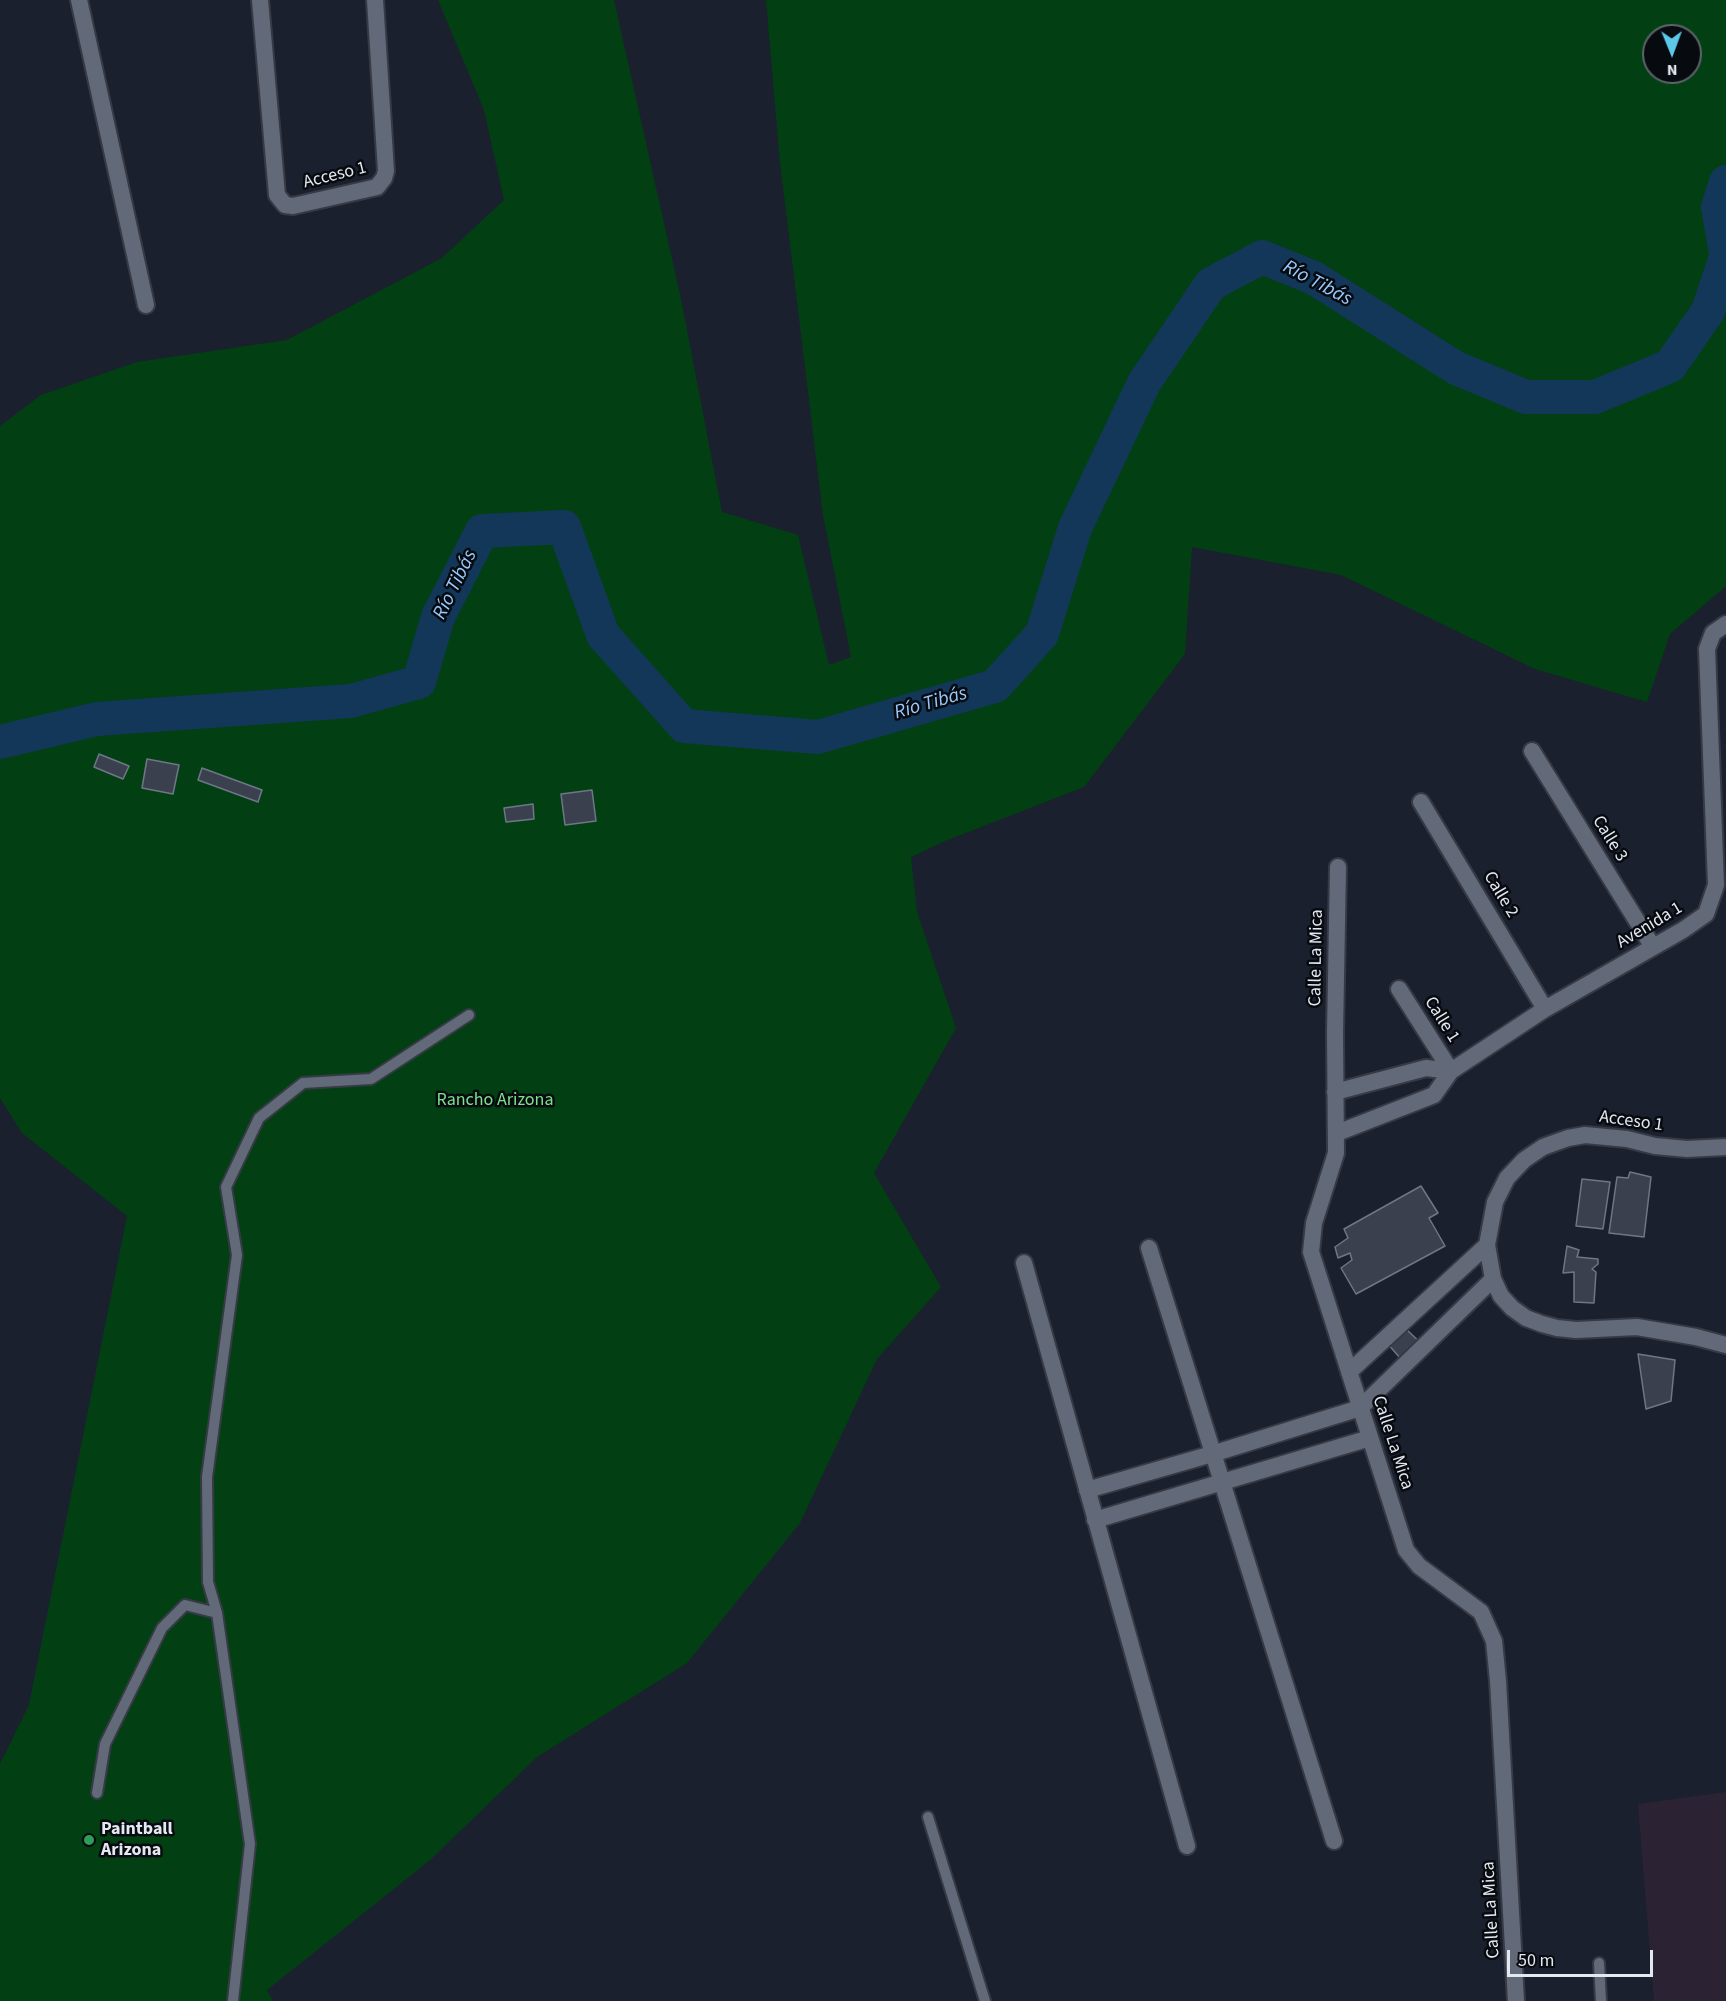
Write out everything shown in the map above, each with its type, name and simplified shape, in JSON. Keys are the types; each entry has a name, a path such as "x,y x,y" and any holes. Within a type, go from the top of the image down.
{"street":[{"path":"79,0 146,305"},
{"name":"Acceso 1","path":"260,0 277,195 285,205 293,206 377,187 384,178 386,171 375,0"},
{"name":"Avenida 1","path":"1337,1133 1434,1095 1451,1071 1545,1009 1683,930 1706,914 1716,885 1707,649 1713,633 1726,624"},
{"name":"Calle 3","path":"1533,751 1653,947"},
{"name":"Calle 2","path":"1420,802 1545,1009"},
{"name":"Calle La Mica","path":"1338,867 1336,1153 1314,1224 1311,1252 1406,1551 1419,1566 1481,1612 1494,1641 1499,1693 1516,2001"},
{"name":"Calle 1","path":"1399,990 1451,1071"},
{"path":"1335,1092 1426,1068 1451,1071"},
{"name":"Acceso 1","path":"1726,1147 1687,1149 1585,1135 1543,1147 1507,1178 1495,1202 1487,1245 1493,1279 1501,1296 1526,1318 1542,1324 1576,1330 1637,1327 1696,1337 1726,1346"},
{"path":"1349,1372 1487,1245"},
{"path":"1149,1248 1334,1841"},
{"path":"1024,1263 1188,1845"},
{"path":"1087,1490 1360,1408 1493,1279"},
{"path":"1095,1520 1370,1438"}],"lane":[{"path":"232,2001 250,1844 217,1612 208,1582 207,1477 237,1255 226,1187 259,1118 303,1083 371,1079 469,1015"},
{"path":"97,1793 105,1744 162,1628 185,1605 217,1612"},
{"path":"928,1817 985,2001"},
{"path":"1599,1963 1601,2001"}],"shaded area":[{"path":"1726,1792 1726,2001 1654,2001 1638,1804"}],"green space":[{"name":"Rancho Arizona","path":"438,0 614,0 681,299 722,512 798,535 829,665 851,657 823,515 780,162 766,0 1726,0 1726,586 1670,634 1647,702 1535,669 1341,575 1192,547 1185,654 1084,787 945,841 911,857 917,912 956,1028 874,1173 941,1287 877,1359 800,1523 687,1663 537,1757 429,1861 267,1990 273,2001 0,2001 0,1764 29,1705 127,1216 22,1133 0,1098 0,426 41,395 137,362 287,340 442,258 504,200 484,110"}],"building":[{"path":"99,754 129,766 123,779 94,767"},
{"path":"147,759 179,765 173,794 142,788"},
{"path":"202,768 262,790 258,802 198,780"},
{"path":"592,790 596,821 565,825 561,794"},
{"path":"533,804 534,819 506,822 504,808"},
{"path":"1630,1172 1651,1177 1644,1237 1609,1233 1617,1177 1628,1178"},
{"path":"1582,1179 1610,1182 1603,1229 1576,1226"},
{"path":"1421,1186 1438,1213 1429,1218 1445,1246 1356,1294 1341,1268 1352,1260 1350,1253 1338,1258 1335,1247 1348,1238 1344,1229"},
{"path":"1567,1246 1579,1250 1577,1257 1598,1259 1598,1264 1592,1269 1596,1272 1594,1303 1574,1302 1574,1272 1563,1273"},
{"path":"1405,1328 1428,1350 1407,1366 1387,1343"},
{"path":"1638,1354 1675,1360 1671,1401 1646,1409"}],"waterway":[{"name":"Río Tibás","path":"1726,182 1718,207 1726,253"},
{"name":"Río Tibás","path":"0,742 97,719 351,701 419,682 438,617 482,531 564,527 603,635 684,726 818,737 995,686 1042,634 1075,528 1144,383 1211,284 1262,257 1314,278 1456,368 1526,397 1595,397 1670,366 1708,311 1726,257"}],"place":[{"name":"Paintball Arizona","path":"89,1840"}]}
